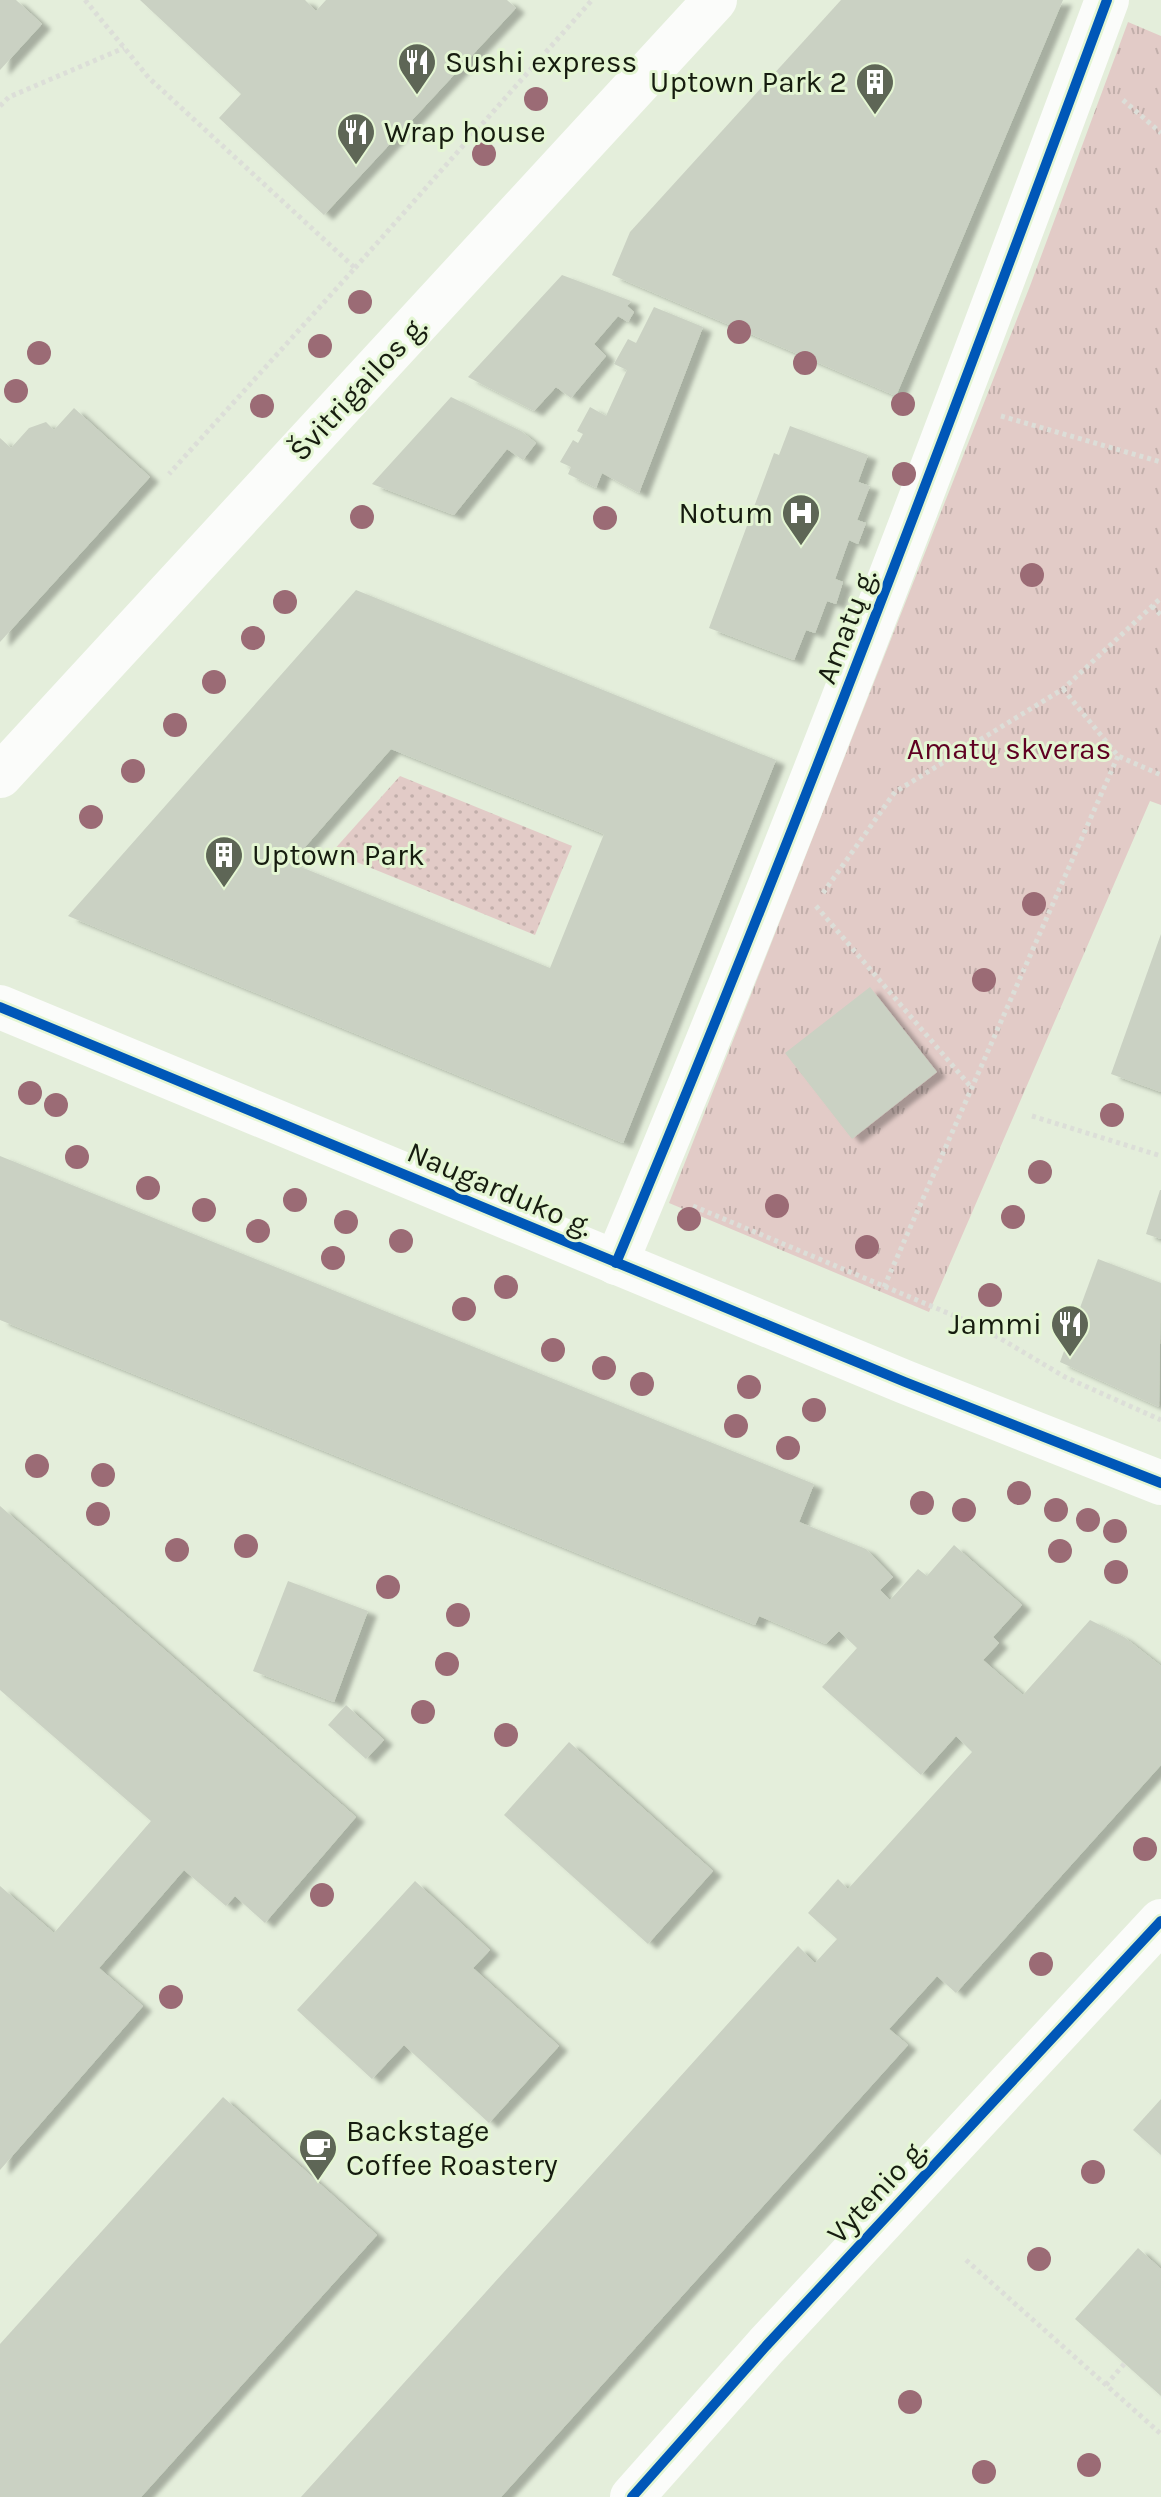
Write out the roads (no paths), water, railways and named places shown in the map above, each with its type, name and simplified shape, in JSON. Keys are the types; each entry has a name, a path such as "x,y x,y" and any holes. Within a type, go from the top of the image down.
{"main road":[{"name":"Švitrigailos g.","path":"0,776 715,0"},
{"name":"Amatų g.","path":"616,1263 821,756 958,403 1107,0"},
{"name":"Naugarduko g.","path":"0,1007 905,1382 1161,1483"},
{"name":"Vytenio g.","path":"632,2497 777,2334 1161,1921"}],"place":[{"name":"Sushi express","path":"417,96"},
{"name":"Uptown Park 2","path":"875,116"},
{"name":"Wrap house","path":"356,166"},
{"name":"Notum","path":"801,547"},
{"name":"Uptown Park","path":"224,889"},
{"name":"Jammi","path":"1070,1358"},
{"name":"Backstage Coffee Roastery","path":"318,2182"}],"park label":[{"name":"Amatų skveras","path":"1009,749"}]}
